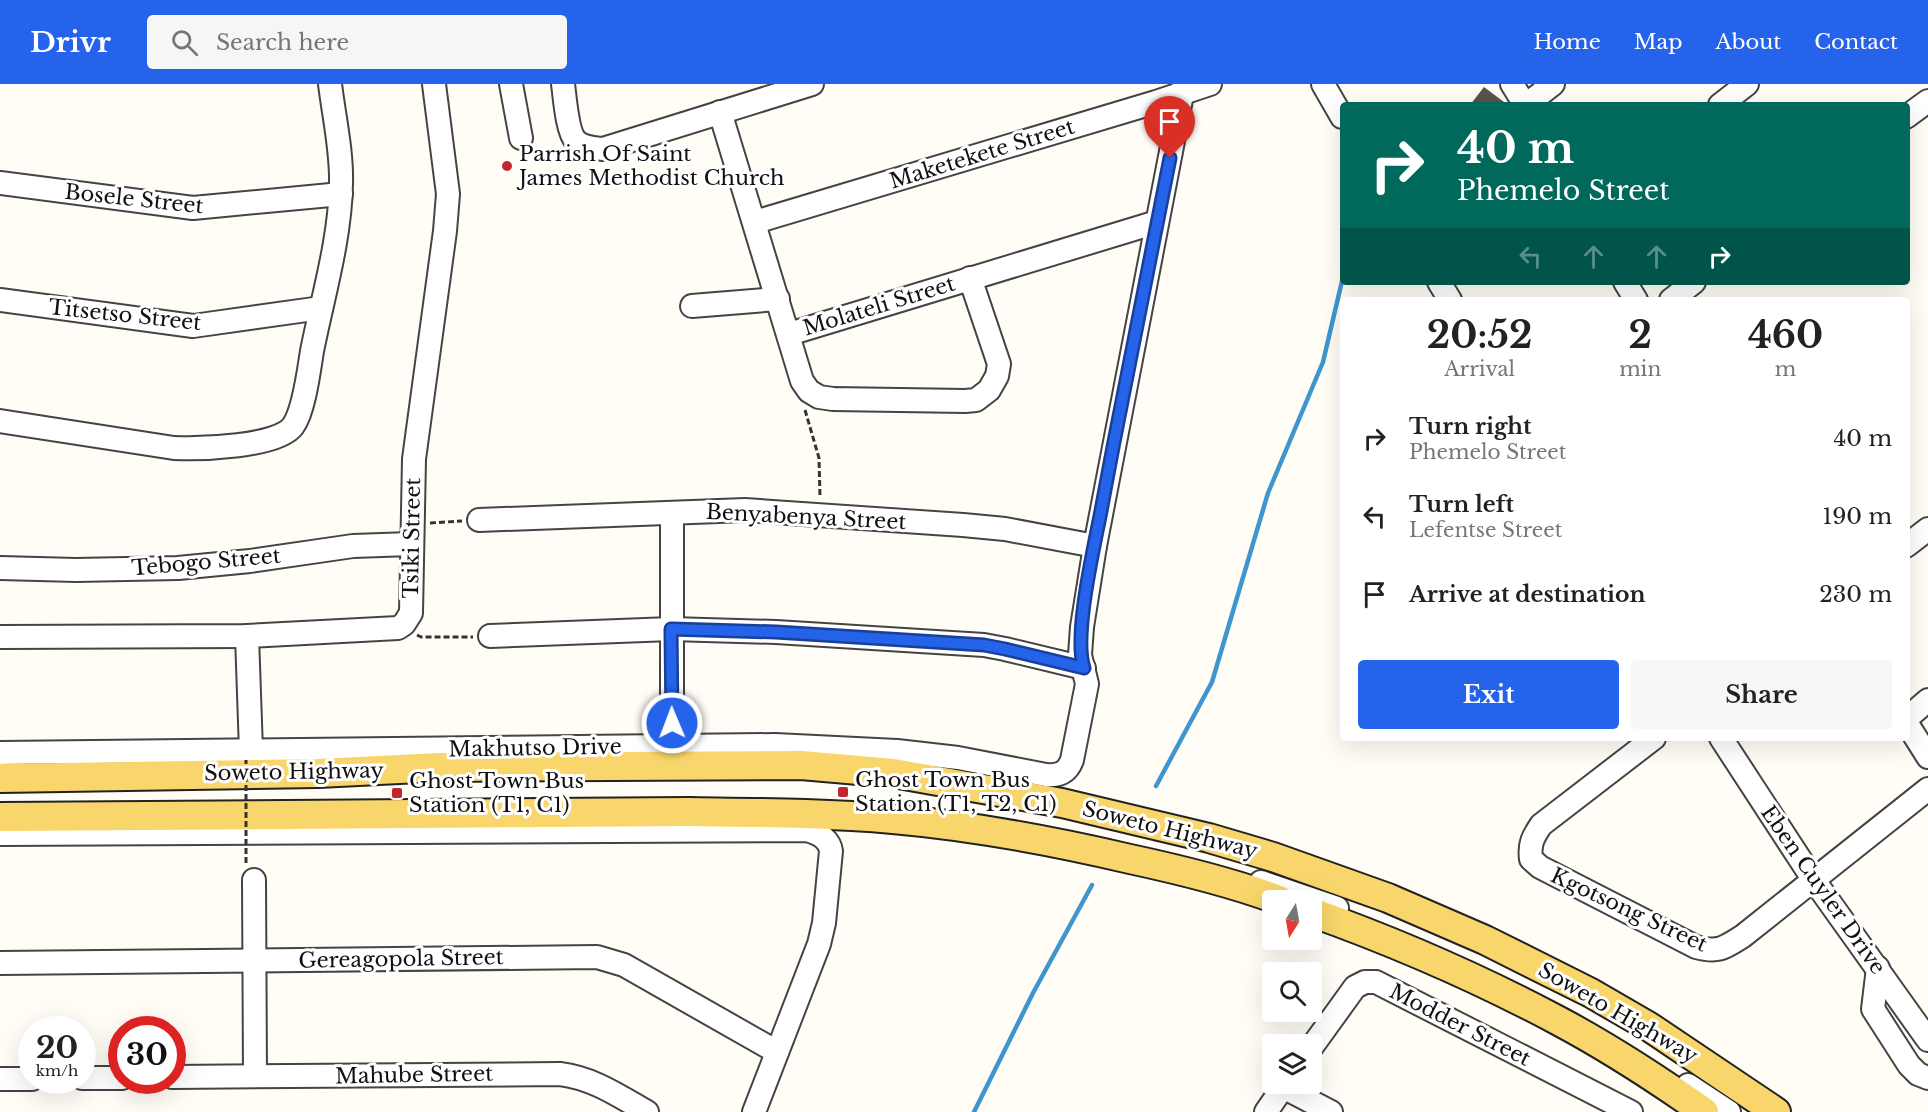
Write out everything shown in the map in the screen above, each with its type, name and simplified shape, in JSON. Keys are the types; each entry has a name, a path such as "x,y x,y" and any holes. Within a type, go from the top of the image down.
{"main road":[{"name":"Soweto Highway","path":"0,778 318,773 672,756 893,773 1062,803 1209,838 1273,857 1388,898 1485,940 1591,993 1665,1037 1776,1112"},
{"name":"Soweto Highway","path":"0,817 689,812 795,813 883,818 1083,848 1204,876 1262,895"},
{"name":"Soweto Highway","path":"1322,916 1442,964 1557,1020 1610,1050 1704,1112"}],"street":[{"path":"0,421 174,448 210,448 263,441 282,436 293,426 300,411 339,219 340,165 330,84"},
{"name":"Tsiki Street","path":"0,637 248,636 398,628 401,626 411,613 411,534 417,427 445,231 448,194 434,84"},
{"path":"511,84 521,138"},
{"path":"563,84 571,134 576,142 593,148 611,147 812,84"},
{"name":"Maketekete Street","path":"755,222 1183,89 1210,84"},
{"path":"1323,84 1340,114"},
{"path":"1512,84 1524,102"},
{"path":"1530,102 1553,84"},
{"path":"1724,102 1748,84"},
{"path":"1084,668 1080,655 1082,627 1095,546 1183,89"},
{"path":"1910,114 1928,101"},
{"name":"Molateli Street","path":"720,112 802,381 809,391 819,397 846,400 964,401 981,397 993,385 999,364 970,278"},
{"name":"Bosele Street","path":"0,183 193,208 341,194"},
{"name":"Molateli Street","path":"789,334 1157,222"},
{"path":"1675,297 1690,285"},
{"path":"692,306 778,299"},
{"name":"Titsetso Street","path":"0,300 193,326 321,308"},
{"name":"Benyabenya Street","path":"479,520 745,510 1005,530 1095,546"},
{"path":"672,513 672,756"},
{"path":"1910,543 1928,529"},
{"name":"Tebogo Street","path":"0,568 76,570 178,568 227,564 353,546 411,534"},
{"path":"490,636 671,629 776,632 984,645 1084,668"},
{"path":"248,636 249,755"},
{"name":"Makhutso Drive","path":"0,753 672,756 775,745 897,751 958,758 1046,775 1057,775 1067,770 1073,756 1087,684 1084,668"},
{"path":"1910,716 1928,700"},
{"path":"1910,727 1928,758"},
{"name":"Kgotsong Street","path":"1650,741 1541,825 1533,837 1530,848 1531,859 1540,867 1696,947 1710,951 1727,947 1743,936 1928,789"},
{"name":"Eben Cuyler Drive","path":"1723,741 1813,879 1928,1040"},
{"name":"Soweto Highway","path":"0,789 309,786 430,778 764,775 859,780 1104,824 1192,844 1289,873 1435,930 1580,1001 1698,1071 1755,1112"},
{"name":"Soweto Highway","path":"0,806 752,800 828,801 997,819 1132,846 1219,868 1303,895 1386,926 1511,982 1570,1013 1631,1048 1729,1112"},
{"path":"0,834 806,830 822,836 830,847 831,856 822,935 754,1112"},
{"path":"250,872 254,960 255,1076"},
{"name":"Gereagopola Street","path":"0,963 597,957 624,964 777,1052"},
{"path":"1878,968 1873,1000 1874,1009 1909,1065 1918,1074 1928,1078"},
{"name":"Modder Street","path":"1321,1034 1354,987 1365,982 1376,982 1631,1112"},
{"name":"Mahube Street","path":"186,1077 560,1074 595,1082 647,1112"},
{"path":"0,1079 18,1078"},
{"path":"1266,1112 1279,1094"},
{"path":"1300,1094 1331,1112"}],"path":[{"path":"809,391 802,402 819,458 820,514"},
{"path":"411,534 479,520"},
{"path":"401,626 421,638 490,636"},
{"path":"249,755 250,872"}],"building":[{"path":"1484,87 1504,102 1472,102"}],"waterway":[{"path":"1156,786 1212,682 1268,493 1323,362 1341,285"},
{"path":"974,1112 1033,993 1092,885"}],"place":[{"name":"Parrish Of Saint James Methodist Church","path":"507,166"},
{"name":"Ghost Town Bus Station (T1, T2, C1)","path":"843,792"},
{"name":"Ghost Town Bus Station (T1, C1)","path":"397,793"}],"route":[{"path":"672,723 671,629 776,632 984,645 1084,668 1080,655 1082,627 1095,546 1170,158"}]}
